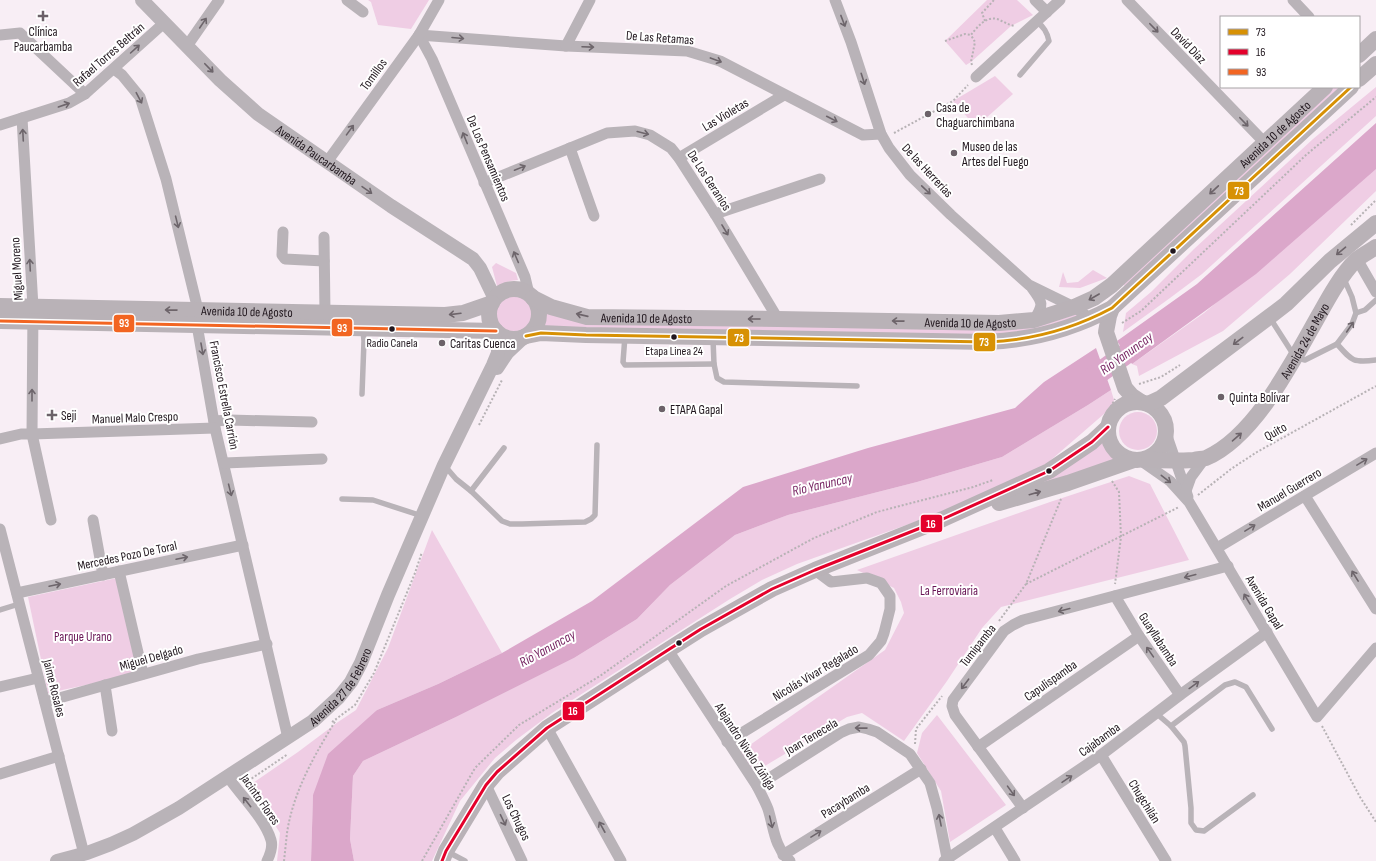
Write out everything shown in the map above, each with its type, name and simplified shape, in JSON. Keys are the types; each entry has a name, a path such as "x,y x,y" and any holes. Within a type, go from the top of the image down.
{"main road":[{"path":"1360,54 1376,39"},
{"path":"1360,78 1376,64"},
{"name":"Avenida 10 de Agosto","path":"531,296 552,308 587,317 778,318 999,323 1034,320 1074,307 1094,298 1112,285 1324,88"},
{"name":"Avenida 10 de Agosto","path":"524,337 541,333 624,336 988,342 1037,337 1092,320 1112,308 1350,88"},
{"path":"1114,412 1126,404 1144,403 1161,398 1286,304 1330,261 1374,223"},
{"name":"Avenida 24 de Mayo","path":"944,519 1068,483 1140,460 1174,462 1205,458 1231,442 1251,423 1274,391 1327,301 1343,277 1357,259 1376,247"},
{"path":"508,290 519,290 531,296 539,311 539,319 532,332 524,337 510,339 497,332 490,318 490,308 493,301 503,292 508,290"},
{"name":"Avenida 10 de Agosto","path":"197,318 325,314 363,321 463,313 493,301"},
{"name":"Avenida 10 de Agosto","path":"0,306 32,314 363,321 497,332"},
{"path":"1112,308 1109,316 1125,388 1122,398 1110,420 1108,427 1109,439 1114,449 1123,457 1140,460 1157,453 1165,442 1167,428 1165,420 1155,408 1132,396 1125,388"},
{"name":"Avenida 10 de Agosto","path":"0,321 32,314"},
{"path":"1092,320 1112,328"},
{"name":"Avenida 24 de Mayo","path":"444,856 486,785 497,772 547,728 701,629 772,589 815,570 944,519 1049,471 1092,442 1108,427"}],"street":[{"name":"Avenida Paucarbamba","path":"142,0 220,80 258,114 391,206 473,259 480,268 493,301"},
{"path":"188,46 219,0"},
{"path":"347,0 364,12"},
{"name":"Tomillos","path":"327,162 419,35 438,0"},
{"path":"566,46 590,0"},
{"name":"De las Herrerías","path":"835,0 851,42 881,134 888,148 910,175 951,215 1029,285 1042,304 1041,309 1034,320"},
{"path":"1035,0 1046,12"},
{"path":"976,77 1060,0"},
{"name":"David Díaz","path":"1127,0 1265,143"},
{"path":"1293,0 1308,16"},
{"name":"Rafael Torres Beltrán","path":"0,125 69,103 85,94 164,23"},
{"path":"0,35 20,33 85,94"},
{"name":"De Las Retamas","path":"419,35 566,46 686,51 720,61 863,135 881,134"},
{"name":"De Los Pensamientos","path":"419,35 438,73 525,277 531,296"},
{"name":"Francisco Estrella Carrión","path":"114,69 122,75 140,97 166,179 197,318 215,425 291,744"},
{"name":"Las Violetas","path":"679,158 784,95"},
{"name":"Miguel Moreno","path":"22,118 32,314 32,434 51,520"},
{"name":"De Los Geranios","path":"484,183 607,133 635,131 650,135 671,148 679,158 778,318"},
{"path":"570,148 594,216"},
{"path":"715,214 820,179"},
{"path":"283,232 282,255 285,259 324,261"},
{"path":"324,237 325,314"},
{"path":"1357,259 1376,292"},
{"name":"De las Herrerías","path":"1029,285 1074,307 1092,320"},
{"name":"Avenida 27 de Febrero","path":"57,861 84,854 112,844 133,834 179,808 228,776 291,744 339,697 351,682 361,663 444,465 486,383 498,353 497,332"},
{"name":"Avenida 27 de Febrero","path":"486,383 507,353 524,337"},
{"name":"Manuel Malo Crespo","path":"32,434 215,425 229,420 312,422"},
{"path":"0,439 21,434 32,434"},
{"name":"Avenida Gapal","path":"1166,436 1174,462 1188,496 1317,717"},
{"name":"Manuel Guerrero","path":"1217,548 1376,453"},
{"path":"1188,496 1191,477 1205,458"},
{"path":"224,463 322,459"},
{"name":"Avenida Gapal","path":"1140,460 1188,496"},
{"path":"1305,496 1376,609"},
{"path":"93,520 103,575"},
{"name":"Jaime Rosales","path":"0,529 2,544 17,593 84,854"},
{"name":"Mercedes Pozo De Toral","path":"17,593 244,545"},
{"name":"Tumipamba","path":"1023,808 955,715 952,706 953,700 1004,630 1023,620 1228,566"},
{"name":"Nicolás Vivar Regalado","path":"728,742 869,655 881,641 890,609 890,596 881,583 863,578 831,582 815,570"},
{"path":"119,571 143,674"},
{"name":"Guayllabamba","path":"1116,596 1139,636 1180,695"},
{"name":"Cajabamba","path":"946,860 1101,755 1267,632"},
{"name":"Capulispamba","path":"978,747 1139,636"},
{"name":"Miguel Delgado","path":"45,702 198,659 266,644"},
{"path":"1317,717 1376,648"},
{"name":"Alejandro Nivelo Zúñiga","path":"668,650 757,786 767,807 776,842 786,858"},
{"path":"0,687 38,678"},
{"path":"105,685 112,731"},
{"name":"Joan Tenecela","path":"757,786 822,743 849,729 859,727 868,728 877,732 910,754 930,783 936,802 946,860"},
{"path":"547,728 621,861"},
{"name":"Chugchilán","path":"1101,755 1166,861"},
{"path":"0,774 58,756"},
{"name":"Pacaybamba","path":"786,858 921,769"},
{"name":"Jacinto Flores","path":"228,776 264,824 272,841 271,854 267,861"},
{"name":"Los Chugos","path":"486,785 522,861"},
{"path":"995,828 1015,861"}],"lane":[{"path":"1020,75 1049,41 1047,32 1043,26 1033,25"},
{"path":"1269,317 1295,357 1305,360 1337,344 1352,324 1356,313 1352,297 1343,277"},
{"path":"1356,313 1365,310 1376,300"},
{"path":"362,394 364,341 363,321"},
{"path":"624,336 623,362 625,365 714,364"},
{"path":"712,337 714,364 717,378 724,382 857,386"},
{"path":"1337,344 1350,358 1358,362 1376,360"},
{"path":"444,465 456,479 471,491 502,521 510,524 585,522 595,515 598,445"},
{"path":"471,491 504,448"},
{"path":"342,499 373,500 422,516"},
{"path":"0,610 19,604"},
{"path":"1171,726 1225,685 1235,682 1246,687 1272,729"},
{"path":"1157,714 1171,726 1184,742 1191,808 1191,823 1196,830 1204,832 1253,795"},
{"path":"444,856 465,861"}],"path":[{"path":"985,21 982,13 994,0"},
{"path":"971,34 976,27 985,21 995,18 1011,26 1033,25"},
{"path":"945,41 965,34 971,34"},
{"path":"881,134 892,134 953,101 976,77 972,62 975,42 971,34"},
{"path":"1112,328 1141,311 1306,155 1376,97"},
{"path":"1349,226 1376,200"},
{"path":"1125,388 1161,377 1186,361"},
{"path":"478,426 503,378"},
{"name":"Quito","path":"1026,584 1121,537 1257,452 1376,386"},
{"path":"1105,470 1119,492 1121,537 1115,579 1116,596"},
{"path":"995,626 1026,584 1068,483"},
{"path":"330,723 355,705 374,673 415,573 422,551"},
{"path":"910,754 914,748 916,729 945,693"},
{"path":"284,861 287,832 296,801 310,764 337,719 339,697"},
{"path":"1317,717 1360,798 1376,822"},
{"path":"236,788 268,768 291,744"}],"green space":[{"path":"368,0 429,0 411,29 378,25 371,2"},
{"path":"987,0 1017,0 1033,15 1011,26 966,65 945,41"},
{"path":"995,76 1013,94 976,127 953,101"},
{"path":"1376,87 1376,116 1202,274 1123,332 1126,313 1151,292 1194,249 1313,139"},
{"path":"1330,88 1340,88 1126,287 1121,283"},
{"path":"1376,168 1376,191 1290,274 1223,331 1139,376 1137,366 1132,364 1204,313"},
{"path":"496,263 516,273 518,280 510,281 497,286 492,267"},
{"path":"1093,270 1107,278 1080,288 1059,287 1063,272 1067,283 1078,282"},
{"path":"514,293 529,299 535,314 529,329 514,335 499,329 493,314 499,299"},
{"path":"537,304 587,317 999,323 1074,307 1091,319 1037,337 532,332 538,318"},
{"path":"1111,390 1114,400 1112,407 1044,466 940,513 797,564 762,580 552,713 495,758 460,801 432,861 354,861 350,839 353,776 363,761 456,717 574,658 637,619 670,585 735,535 788,515 917,482 1002,457"},
{"path":"1134,412 1142,412 1149,415 1154,420 1157,431 1154,442 1149,447 1142,450 1134,450 1127,447 1122,442 1119,435 1119,427 1122,420 1127,415"},
{"path":"1106,435 1112,451 1121,459 963,512"},
{"name":"La Ferroviaria","path":"1129,476 1150,484 1189,560 1001,607 982,628 947,681 904,741 862,713 847,717 753,773 740,752 885,650 904,613 901,602 894,588 857,570 1050,502"},
{"path":"432,530 502,653 438,684 377,710 313,795 311,861 277,861 280,833 250,785 356,710 388,648"},
{"name":"Parque Urano","path":"117,578 138,674 48,693 28,597"},
{"path":"937,715 1006,805 950,842 941,791 917,753 922,733"}],"water":[{"path":"1376,123 1376,169 1256,274 1132,364 1117,341 1197,284"},
{"path":"1096,348 1111,390 1002,457 917,482 788,515 735,535 670,585 637,619 574,658 456,717 363,761 353,776 350,839 354,861 311,861 313,795 328,754 377,710 438,684 502,653 592,601 743,487 868,448 1015,408 1044,382"}],"waterway":[{"name":"Río Yanuncay","path":"1081,386 1148,338"}],"transit line":[{"name":"73","path":"526,336 541,333 988,342 1021,339 1052,332 1082,322 1112,308 1350,88"},
{"name":"93","path":"0,321 496,331"},
{"name":"16","path":"442,861 446,851 486,785 497,772 547,728 701,629 772,589 815,570 943,519 1049,471 1092,442 1108,427"}],"place":[{"name":"Clínica Paucarbamba","path":"43,16"},
{"name":"Casa de Chaguarchimbana","path":"928,114"},
{"name":"Museo de las Artes del Fuego","path":"954,153"},
{"name":"Radio Canela","path":"392,329"},
{"name":"Etapa Linea 24","path":"674,337"},
{"name":"Caritas Cuenca","path":"442,343"},
{"name":"Quinta Bolívar","path":"1221,397"},
{"name":"ETAPA Gapal","path":"662,409"},
{"name":"Seji","path":"52,415"}]}
